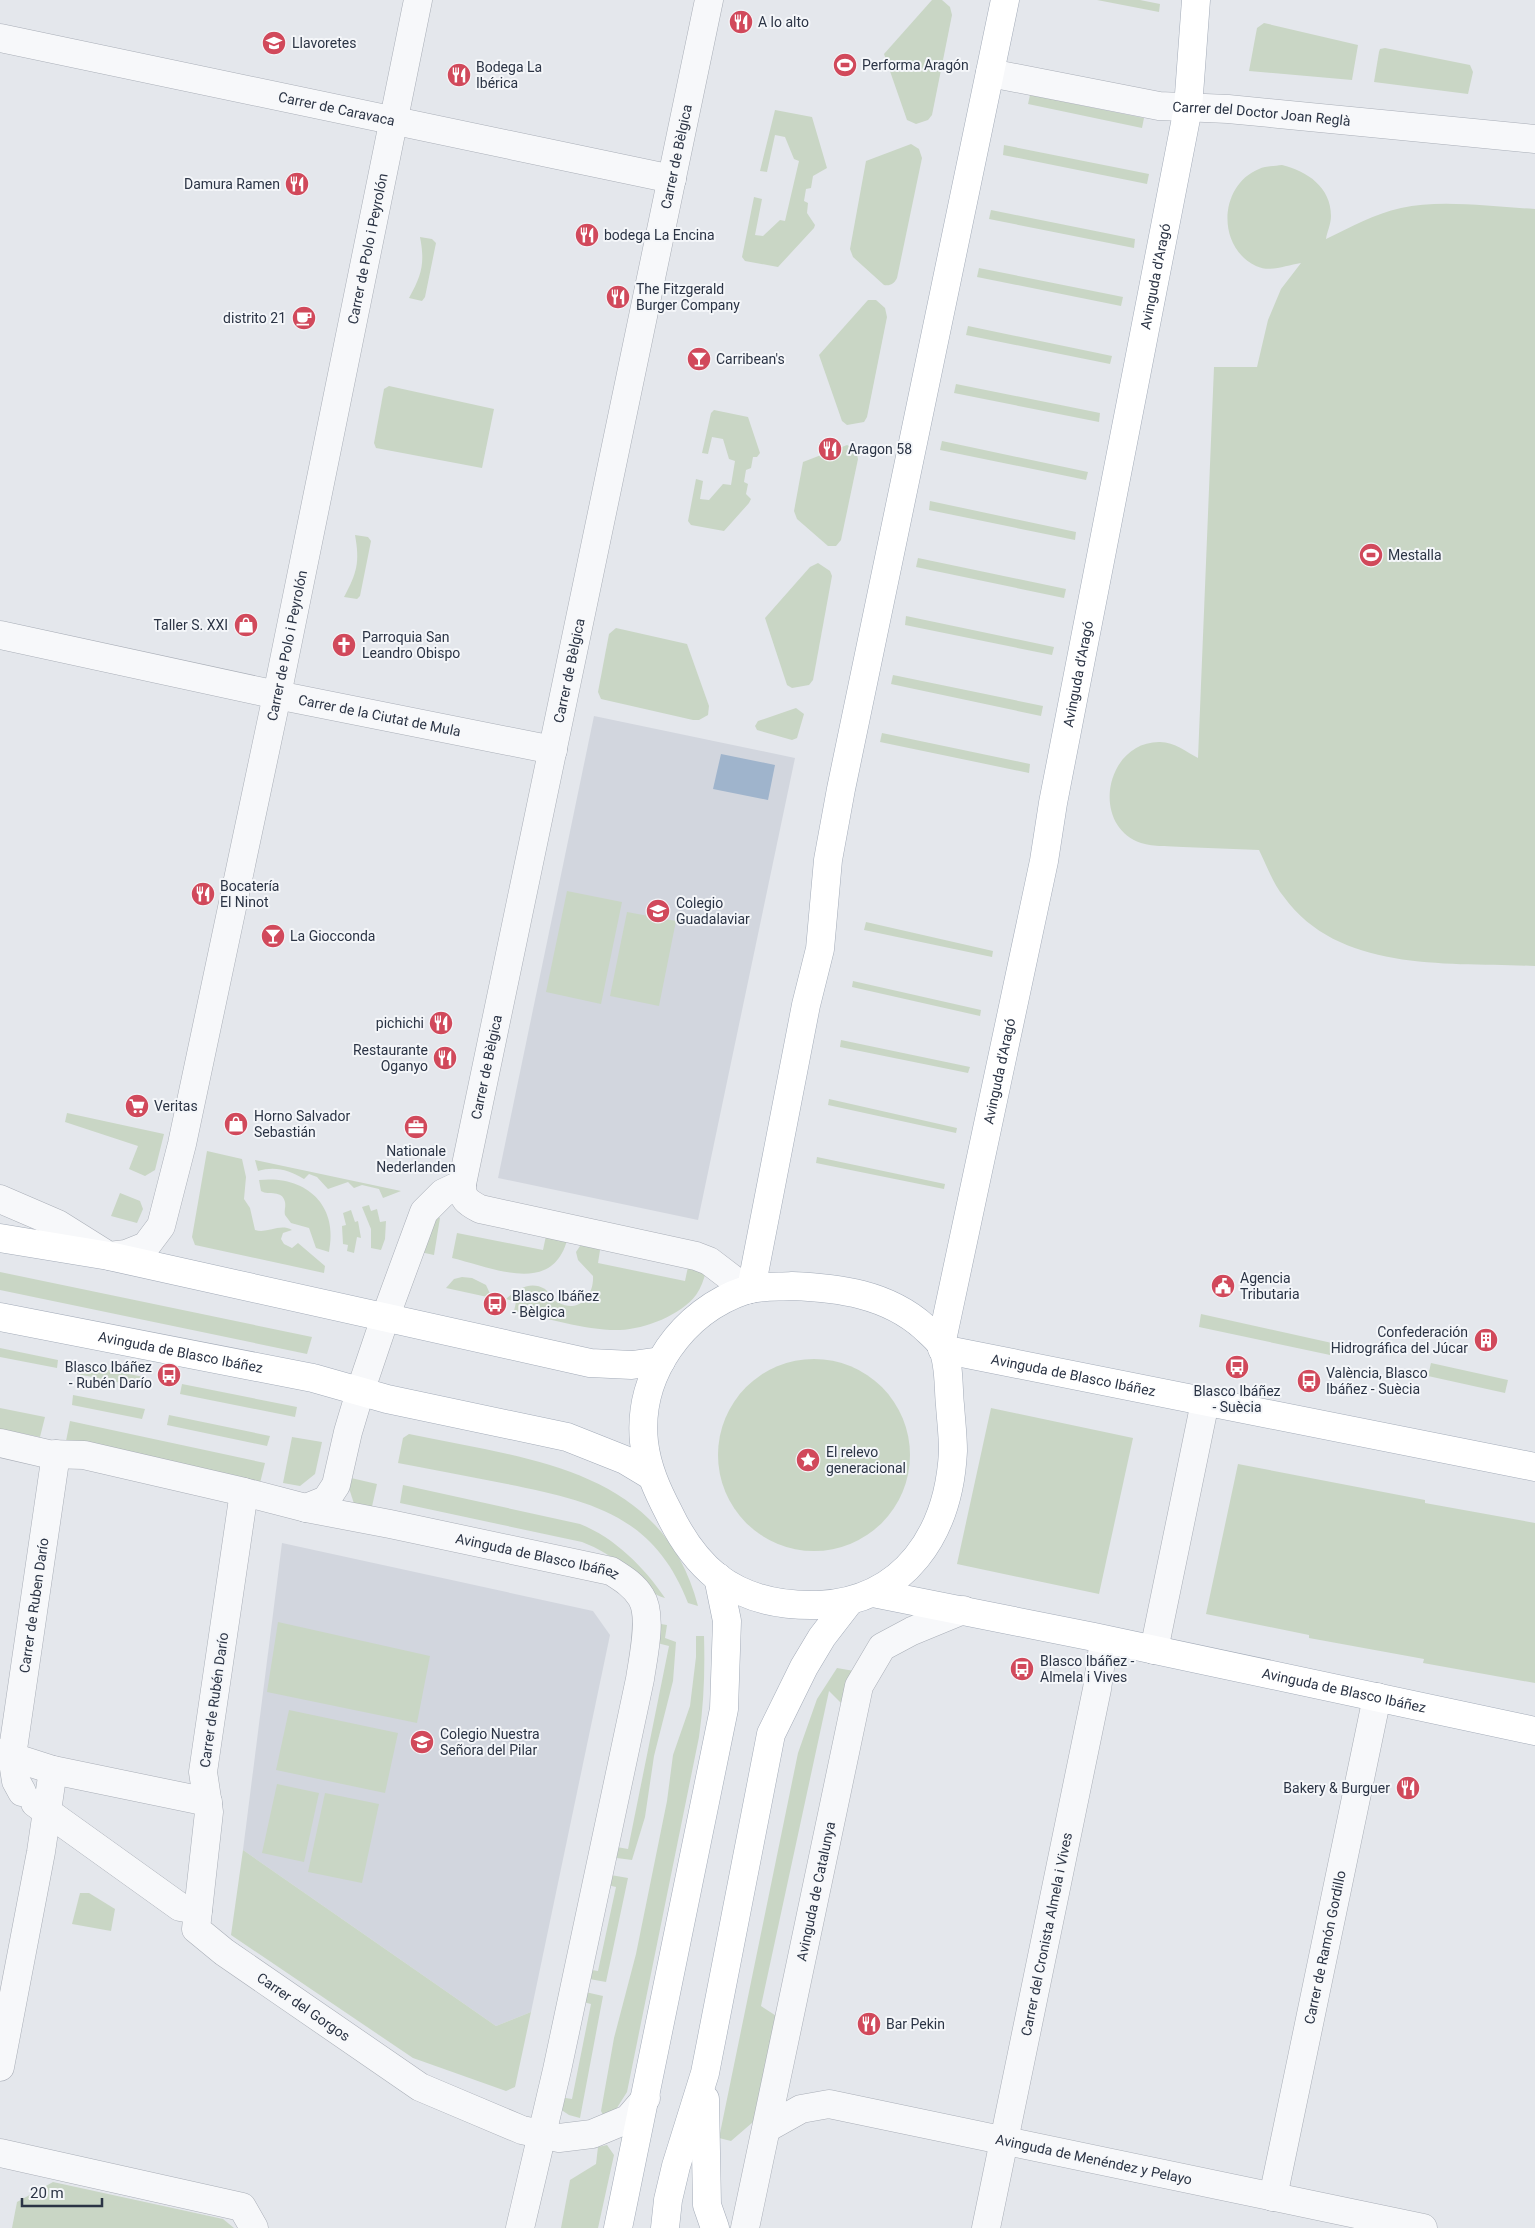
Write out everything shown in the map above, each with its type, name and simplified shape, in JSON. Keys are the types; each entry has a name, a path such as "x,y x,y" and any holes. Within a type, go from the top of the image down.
{"main road":[{"path":"749,1289 806,1005 820,949 828,860 841,789 1005,0"},
{"name":"Avinguda d'Aragó","path":"942,1347 1040,879 1053,803 1188,108 1196,0"},
{"path":"0,1238 109,1256 590,1363 632,1365 661,1361"},
{"path":"665,2228 668,2200 676,2166 705,2073 771,1734 804,1667 822,1637 861,1598 895,1580 912,1564 932,1534 945,1501 953,1452 948,1386 942,1347 910,1316 874,1297 835,1288 792,1286 749,1289 721,1301 698,1315 681,1330 661,1361 644,1418 644,1439 650,1475 675,1526 697,1556 718,1577 741,1591 765,1601 792,1605 861,1598"},
{"name":"Avinguda de Blasco Ibáñez","path":"0,1316 314,1378 360,1392 567,1436 625,1460 650,1475"},
{"name":"Avinguda de Blasco Ibáñez","path":"942,1347 1205,1402 1535,1467"},
{"path":"618,2228 724,1709 727,1620 718,1577"},
{"name":"Avinguda de Blasco Ibáñez","path":"861,1598 963,1610 1535,1731"},
{"path":"705,2073 707,2205 715,2228"}],"street":[{"name":"Carrer de Polo i Peyrolón","path":"109,1256 126,1254 146,1246 161,1226 182,1144 277,695 418,0"},
{"name":"Carrer de Bèlgica","path":"462,1184 709,0"},
{"name":"Carrer de Caravaca","path":"0,38 392,122 672,179"},
{"name":"Carrer del Doctor Joan Reglà","path":"990,73 1160,106 1228,108 1535,139"},
{"name":"Carrer de la Ciutat de Mula","path":"0,635 277,695 553,750"},
{"path":"306,1508 326,1500 336,1485 348,1432 385,1318 424,1212 443,1193 462,1184 462,1194 466,1202 480,1209 696,1256 709,1261 749,1289"},
{"path":"0,1199 58,1224 109,1256"},
{"path":"1154,1650 1205,1402"},
{"name":"Avinguda de Blasco Ibáñez","path":"0,1443 56,1454 84,1455 306,1508 611,1571 628,1582 642,1598 645,1610 646,1636 640,1679 542,2136"},
{"name":"Carrer de Ruben Darío","path":"9,1770 56,1454"},
{"name":"Carrer de Rubén Darío","path":"198,1910 208,1802 203,1772 244,1492"},
{"name":"Avinguda de Catalunya","path":"744,2228 767,2128 859,1686 882,1647 963,1610"},
{"name":"Carrer del Cronista Almela i Vives","path":"986,2228 1097,1689 1104,1640"},
{"name":"Carrer de Ramón Gordillo","path":"1273,2197 1377,1697"},
{"path":"9,1770 53,1770 208,1802"},
{"path":"9,1770 47,1812 180,1907 198,1910"},
{"path":"0,2066 53,1770"},
{"name":"Carrer del Gorgos","path":"198,1910 196,1929 224,1952 420,2087 522,2130 542,2136 576,2137 609,2128 628,2119 646,2098"},
{"name":"Avinguda de Menéndez y Pelayo","path":"767,2128 801,2109 829,2104 1423,2228"},
{"path":"520,2228 542,2136"},
{"path":"0,2153 242,2207 254,2228"}],"shaded area":[{"name":"Colegio Guadalaviar","path":"594,716 795,758 698,1220 498,1178"},
{"name":"Colegio Nuestra Señora del Pilar","path":"282,1543 593,1611 610,1635 531,2012 496,2026 243,1850"}],"green space":[{"path":"932,0 942,0 950,7 952,15 932,115 928,120 916,124 907,120 884,54"},
{"path":"1097,0 1140,0 1160,4 1159,12"},
{"path":"1264,23 1358,45 1352,80 1249,71 1257,28"},
{"path":"1385,48 1470,65 1473,72 1468,94 1374,82 1379,52 1380,49"},
{"path":"1030,95 1144,118 1142,128 1028,104"},
{"path":"775,110 812,117 827,168 813,176 811,188 806,189 804,201 808,203 807,213 815,225 814,228 778,267 745,261 742,257 754,197 762,199 755,235 763,236 780,220 785,221 799,161 794,159 785,137 775,135 767,172 760,171"},
{"path":"911,144 919,149 922,158 897,278 892,284 884,285 853,257 850,249 866,161"},
{"path":"1004,145 1149,174 1147,184 1003,155"},
{"name":"Mestalla","path":"1282,165 1308,176 1316,182 1327,197 1331,216 1326,239 1381,214 1417,205 1485,205 1535,209 1535,966 1433,963 1399,959 1366,952 1335,940 1307,922 1280,892 1259,850 1162,846 1141,843 1125,833 1114,819 1110,803 1111,785 1117,769 1127,755 1142,745 1165,742 1175,745 1198,758 1214,367 1257,367 1268,320 1281,289 1301,263 1273,269 1256,266 1243,257 1234,245 1229,231 1228,216 1230,202 1236,188 1246,177 1261,168"},
{"path":"991,210 1135,239 1134,248 989,219"},
{"path":"420,237 432,239 436,243 425,297 422,301 409,298 420,275 422,254"},
{"path":"979,268 1123,297 1121,306 977,277"},
{"path":"868,300 876,300 885,308 887,317 867,417 864,422 847,425 842,421 819,355"},
{"path":"968,326 1112,356 1110,364 966,335"},
{"path":"956,384 1100,413 1099,422 954,393"},
{"path":"389,386 494,409 482,468 376,448 374,443 384,389"},
{"path":"714,410 748,417 760,453 757,457 753,457 751,468 746,470 744,482 748,484 746,494 751,499 724,531 691,525 688,521 696,479 703,481 700,499 709,500 723,484 731,485 735,461 729,459 723,439 712,437 708,454 702,453 711,413"},
{"path":"942,441 1088,472 1086,480 940,450"},
{"path":"847,445 856,450 858,459 841,540 836,546 828,546 797,519 794,511 803,462"},
{"path":"930,501 1076,532 1075,540 929,510"},
{"path":"355,535 368,537 371,541 360,596 357,599 344,597 355,574 357,553"},
{"path":"918,558 1066,589 1064,598 916,567"},
{"path":"818,563 830,571 832,576 813,680 809,685 792,688 787,685 765,618 810,567"},
{"path":"906,616 1054,647 1052,655 905,625"},
{"path":"616,628 687,644 709,706 708,715 699,720 693,720 601,699 598,692 609,634"},
{"path":"893,675 1043,706 1041,716 891,684"},
{"path":"796,708 804,714 797,738 792,740 757,730 755,726 758,721"},
{"path":"882,733 1030,764 1029,773 880,742"},
{"path":"567,891 622,902 601,1004 546,992"},
{"path":"627,912 676,921 659,1006 610,996"},
{"path":"866,922 993,951 992,957 864,930"},
{"path":"853,981 981,1010 980,1016 852,987"},
{"path":"841,1040 970,1067 968,1073 840,1047"},
{"path":"829,1099 957,1128 956,1133 828,1105"},
{"path":"67,1113 164,1134 155,1170 145,1176 129,1169 138,1146 65,1122"},
{"path":"207,1151 242,1159 246,1177 244,1199 250,1208 255,1230 264,1231 287,1228 292,1230 283,1233 281,1239 284,1244 292,1248 298,1243 325,1266 324,1273 195,1245 192,1237"},
{"path":"817,1157 945,1184 944,1189 816,1163"},
{"path":"255,1160 401,1191 383,1198 379,1189 362,1185 354,1188 348,1182 328,1189 317,1177 309,1174 304,1179 282,1170 258,1171"},
{"path":"259,1180 276,1180 291,1183 304,1188 315,1196 324,1207 329,1220 331,1235 329,1252 316,1248 309,1228 291,1223 285,1215 283,1198 278,1194 261,1191"},
{"path":"120,1193 140,1201 143,1209 137,1223 111,1216"},
{"path":"369,1205 371,1211 377,1209 380,1222 386,1221 385,1239 381,1250 371,1248 371,1229 362,1207"},
{"path":"351,1210 355,1222 358,1221 361,1238 357,1237 354,1253 347,1251 348,1245 343,1244 342,1226 346,1225 343,1213"},
{"path":"435,1214 440,1218 434,1255 420,1252"},
{"path":"547,1231 568,1236 561,1255 550,1267 537,1272 521,1274 504,1272 452,1258 457,1233 543,1250"},
{"path":"584,1240 601,1244 598,1263 685,1281 689,1262 706,1271 696,1295 681,1309 662,1320 640,1327 607,1330 567,1324 514,1311 516,1302 506,1299 514,1292 529,1286 539,1286 545,1289 557,1302 566,1306 573,1306 584,1301 591,1290 593,1276 578,1260 576,1252"},
{"path":"0,1272 312,1337 307,1354 0,1290"},
{"path":"462,1277 472,1278 486,1285 492,1298 446,1288 454,1279"},
{"path":"1201,1314 1332,1343 1330,1355 1199,1327"},
{"path":"0,1348 58,1360 57,1368 0,1357"},
{"path":"805,1359 823,1359 851,1366 867,1375 882,1387 894,1402 903,1418 910,1446 910,1464 903,1492 894,1508 882,1523 867,1535 851,1544 823,1551 805,1551 786,1547 769,1540 753,1529 740,1516 729,1500 722,1483 718,1464 718,1446 722,1427 729,1410 740,1394 753,1381 769,1370 786,1363"},
{"path":"1431,1363 1508,1380 1505,1393 1428,1376"},
{"path":"79,1364 144,1377 142,1387 77,1374"},
{"path":"182,1384 297,1407 295,1417 180,1394"},
{"path":"73,1395 145,1409 142,1419 72,1405"},
{"path":"0,1408 45,1417 40,1437 0,1429"},
{"path":"991,1408 1133,1438 1099,1594 957,1564"},
{"path":"169,1415 270,1436 267,1446 167,1425"},
{"path":"70,1421 265,1463 260,1483 66,1441"},
{"path":"409,1434 542,1463 584,1477 622,1497 654,1524 680,1560 698,1606 688,1603 674,1573 657,1550 638,1531 616,1517 566,1497 538,1490 398,1463 403,1438"},
{"path":"292,1437 322,1442 315,1474 300,1486 283,1483"},
{"path":"1238,1464 1425,1500 1425,1503 1535,1523 1535,1683 1423,1663 1424,1659 1309,1638 1309,1635 1206,1614"},
{"path":"351,1478 377,1484 371,1511 355,1507 349,1488"},
{"path":"403,1485 580,1524 617,1545 648,1575 665,1598 653,1593 616,1560 588,1544 400,1503"},
{"path":"278,1622 430,1656 417,1723 267,1692"},
{"path":"654,1623 667,1625 665,1638 676,1642 673,1681 654,1756 645,1817 632,1860 609,1857 611,1846 628,1849 669,1646 653,1642"},
{"path":"696,1636 704,1636 704,1686 699,1737 627,2092 615,2111 604,2117 601,2111 614,2038 636,1954 667,1801 673,1755 690,1706 696,1657"},
{"path":"837,1668 854,1671 846,1708 829,1691 761,2006 781,2019 760,2116 731,2141 719,2138 798,1753 817,1699"},
{"path":"289,1710 398,1733 385,1793 276,1770"},
{"path":"277,1784 319,1793 304,1862 262,1853"},
{"path":"325,1793 379,1804 362,1883 308,1872"},
{"path":"243,1850 496,2026 531,2012 515,2087 506,2091 413,2058 231,1935"},
{"path":"605,1874 628,1878 606,1982 584,1978 586,1969 598,1971 616,1887 603,1884"},
{"path":"80,1893 89,1893 115,1909 111,1931 72,1924"},
{"path":"581,1991 603,1996 580,2118 569,2115 557,2107 559,2097 572,2099 591,2004 579,2001"},
{"path":"607,2145 614,2155 598,2228 561,2228 570,2180 596,2164 598,2147"},
{"path":"53,2182 223,2219 234,2228 12,2228 17,2202"}],"water":[{"path":"721,754 775,765 768,800 713,789"}],"place":[{"name":"A lo alto","path":"741,22"},
{"name":"Llavoretes","path":"274,43"},
{"name":"Performa Aragón","path":"845,65"},
{"name":"Bodega La Ibérica","path":"459,75"},
{"name":"Damura Ramen","path":"297,184"},
{"name":"bodega La Encina","path":"587,235"},
{"name":"The Fitzgerald Burger Company","path":"618,297"},
{"name":"distrito 21","path":"304,318"},
{"name":"Carribean's","path":"699,359"},
{"name":"Aragon 58","path":"830,449"},
{"name":"Mestalla","path":"1371,555"},
{"name":"Taller S. XXI","path":"246,625"},
{"name":"Parroquia San Leandro Obispo","path":"344,645"},
{"name":"Bocatería El Ninot","path":"203,894"},
{"name":"Colegio Guadalaviar","path":"658,911"},
{"name":"La Giocconda","path":"273,936"},
{"name":"pichichi","path":"441,1023"},
{"name":"Restaurante Oganyo","path":"445,1058"},
{"name":"Veritas","path":"137,1106"},
{"name":"Horno Salvador Sebastián","path":"236,1124"},
{"name":"Nationale Nederlanden","path":"416,1127"},
{"name":"Agencia Tributaria","path":"1223,1286"},
{"name":"Blasco Ibáñez - Bèlgica","path":"495,1304"},
{"name":"Confederación Hidrográfica del Júcar","path":"1486,1340"},
{"name":"Blasco Ibáñez - Suècia","path":"1237,1367"},
{"name":"Blasco Ibáñez - Rubén Darío","path":"169,1375"},
{"name":"València, Blasco Ibáñez - Suècia","path":"1309,1381"},
{"name":"El relevo generacional","path":"808,1460"},
{"name":"Blasco Ibáñez - Almela i Vives","path":"1022,1669"},
{"name":"Colegio Nuestra Señora del Pilar","path":"422,1742"},
{"name":"Bakery & Burguer","path":"1408,1788"},
{"name":"Bar Pekin","path":"869,2024"}]}
